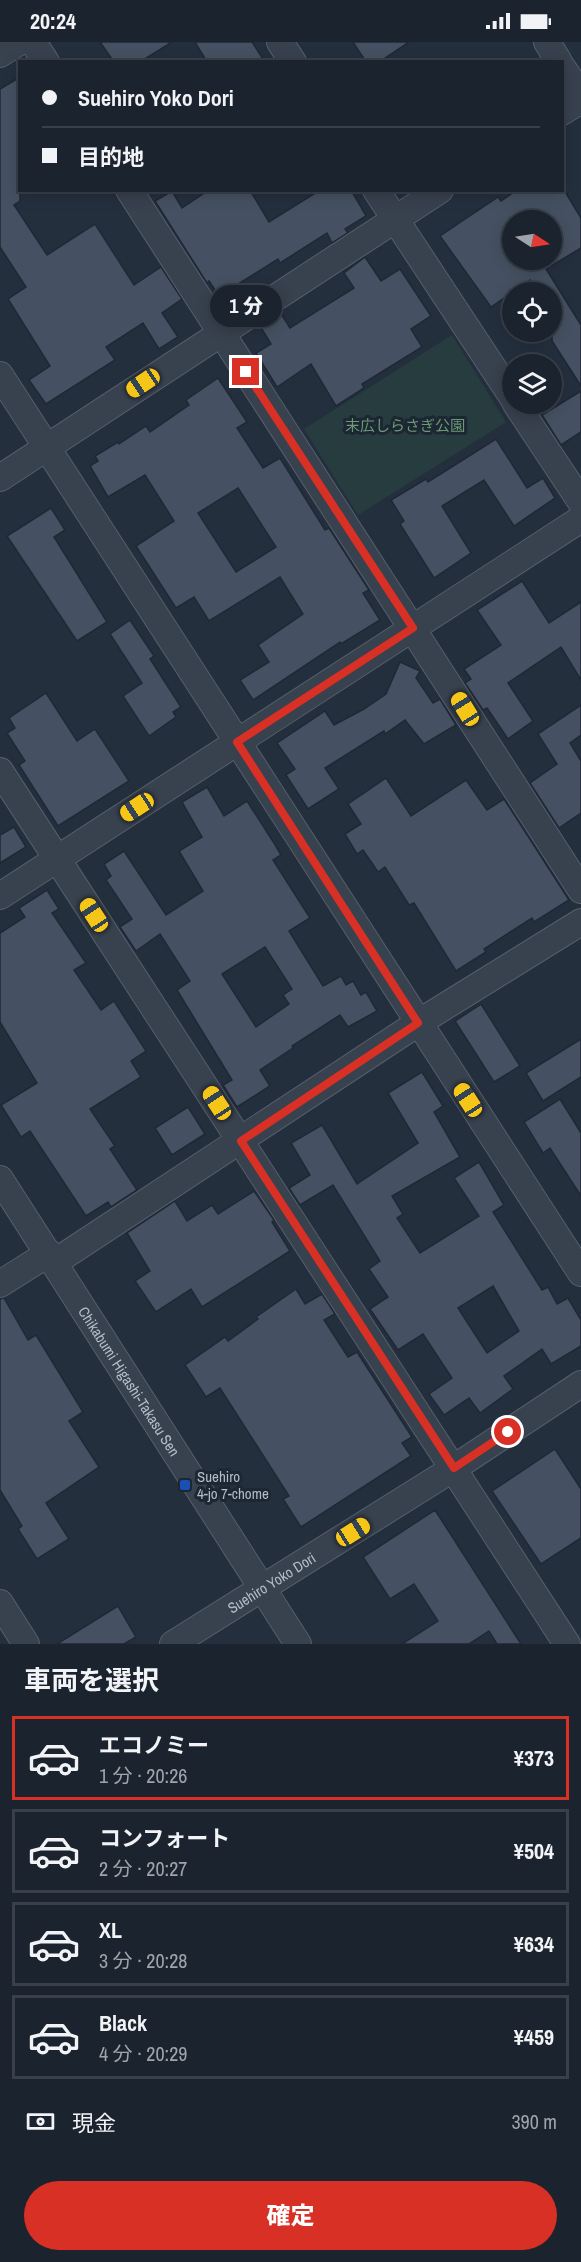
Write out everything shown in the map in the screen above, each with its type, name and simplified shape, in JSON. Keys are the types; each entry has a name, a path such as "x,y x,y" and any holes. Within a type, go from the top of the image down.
{"street":[{"path":"0,54 19,42"},
{"path":"33,42 45,60"},
{"path":"280,42 292,60"},
{"path":"547,42 558,60"},
{"path":"564,70 581,95"},
{"path":"564,111 581,100"},
{"path":"130,192 581,890"},
{"path":"377,192 502,382"},
{"path":"0,478 437,192"},
{"path":"0,375 581,1273"},
{"path":"523,414 581,502"},
{"path":"0,896 581,519"},
{"path":"0,771 567,1644"},
{"path":"0,1284 52,1257 241,1141 418,1023 581,922"},
{"name":"Chikabumi Higashi-Takasu Sen","path":"0,1179 298,1644"},
{"name":"Suehiro Yoko Dori","path":"173,1644 454,1468 581,1384"},
{"path":"0,1603 26,1644"}],"green space":[{"name":"末広しらさぎ公園","path":"452,335 506,422 358,515 304,429"}],"building":[{"path":"100,42 172,42 143,60 113,60"},
{"path":"195,42 252,42 264,60 206,60"},
{"path":"353,42 409,42 382,60 365,60"},
{"path":"18,78 18,192 20,192 20,201 14,205 47,255 95,224 134,285 161,267 182,299 162,313 178,337 159,349 143,323 106,347 115,360 46,404 29,380 50,366 8,299 26,287 0,247 0,89"},
{"path":"564,190 581,218 581,248 562,259 562,210 502,210 502,270 547,270 554,282 531,282 530,280 502,282 502,299 491,307 440,236 498,197 501,201 514,192 564,192"},
{"path":"173,192 182,208 206,192 251,192 269,222 317,192 352,192 366,216 345,229 348,233 332,243 327,233 280,263 278,259 219,296 209,281 207,283 155,201"},
{"path":"365,257 381,281 400,269 431,316 411,329 422,347 362,384 364,388 336,406 311,364 277,387 256,353 271,344 260,326 280,312 290,328 354,288 344,273"},
{"path":"562,295 581,325 581,386 553,342 562,342"},
{"path":"218,378 247,422 237,428 263,468 280,458 325,530 329,528 369,590 363,593 380,620 341,644 340,642 253,700 240,680 269,662 258,645 303,614 280,577 209,621 194,597 176,608 136,546 174,521 145,475 108,497 90,466 98,461 95,456 118,442 119,444 146,426 150,432 189,405 186,400","holes":["238,488 276,547 236,572 198,513"]},
{"path":"581,391 581,432 561,445 542,415 562,414 562,403"},
{"path":"496,439 527,488 543,478 555,498 514,526 484,480 442,506 471,553 434,578 400,524 404,521 391,500 426,479 428,482"},
{"path":"51,508 65,530 54,537 107,622 77,641 7,536"},
{"path":"522,581 549,623 581,602 581,680 561,647 508,683 533,721 508,739 487,708 483,710 465,683 471,679 464,669 501,645 477,610"},
{"path":"130,620 154,656 150,659 181,707 173,712 176,717 149,736 123,696 142,683 110,634"},
{"path":"400,662 420,671 416,678 433,703 440,699 456,725 424,744 405,720 385,734 384,731 325,768 339,789 308,809 286,775 295,769 277,743 325,711 334,725 364,709 386,694"},
{"path":"46,693 77,741 95,729 129,781 58,826 19,765 25,761 7,733 15,728 9,718"},
{"path":"581,705 581,735 570,743 581,761 581,813 559,828 530,783 557,764 538,734"},
{"path":"386,778 411,816 466,780 487,810 504,799 569,900 534,922 532,918 484,949 486,952 456,971 414,903 409,905 385,867 378,872 363,850 357,854 345,834 361,824 348,804"},
{"path":"207,787 224,816 247,801 281,855 273,860 310,918 289,931 323,986 341,976 346,985 353,981 361,995 366,992 377,1011 348,1027 340,1015 292,1046 293,1048 260,1070 270,1086 237,1107 223,1085 232,1080 177,990 190,981 160,934 136,951 120,927 132,919 106,880 111,876 104,864 124,851 166,915 203,891 179,851 202,837 182,802","holes":["265,947 292,989 283,995 289,1004 256,1027 222,974"]},
{"path":"14,827 26,847 0,863 0,835"},
{"path":"47,890 59,909 52,913 86,963 74,970 101,1010 114,1001 146,1051 131,1061 141,1077 90,1109 115,1146 110,1149 137,1190 111,1207 108,1202 86,1216 30,1131 21,1137 1,1105 37,1083 0,1022 0,933 25,917 19,908"},
{"path":"481,1004 520,1066 494,1082 455,1021"},
{"path":"581,1039 581,1077 543,1101 526,1073"},
{"path":"422,1072 443,1106 434,1112 460,1157 392,1196 403,1214 397,1218 420,1253 479,1216 454,1178 479,1162 504,1205 493,1212 542,1290 548,1287 557,1304 568,1298 581,1320 581,1346 551,1364 542,1349 504,1376 513,1389 480,1413 469,1398 444,1415 429,1394 452,1378 423,1334 398,1350 370,1309 388,1297 369,1269 380,1261 333,1185 300,1205 289,1188 310,1175 291,1143 322,1125 357,1184 418,1143 388,1093","holes":["493,1286 519,1331 487,1353 458,1308"]},
{"path":"560,1099 581,1133 581,1196 550,1148 543,1153 524,1122"},
{"path":"188,1107 205,1134 172,1155 155,1128"},
{"path":"254,1191 274,1220 272,1222 290,1251 202,1307 191,1289 156,1312 135,1281 150,1271 127,1233 175,1201 187,1221 212,1205 218,1214"},
{"path":"296,1289 305,1304 322,1294 335,1314 324,1320 348,1357 357,1352 412,1437 402,1443 411,1456 301,1527 283,1499 289,1496 220,1388 206,1397 185,1365 225,1337 228,1341 258,1319 256,1317"},
{"path":"4,1298 28,1340 36,1335 83,1412 69,1421 99,1467 46,1503 69,1539 37,1559 18,1529 22,1526 0,1490 0,1299"},
{"path":"555,1449 581,1489 581,1538 541,1564 492,1491"},
{"path":"435,1510 521,1644 497,1644 489,1631 469,1644 402,1644 438,1621 414,1584 390,1599 363,1557"},
{"path":"118,1606 136,1637 124,1644 57,1644"}],"place":[{"name":"Suehiro 4-jo 7-chome","path":"185,1485"}],"route":[{"path":"246,372 413,628 237,742 418,1023 241,1141 454,1468 508,1432"}]}
